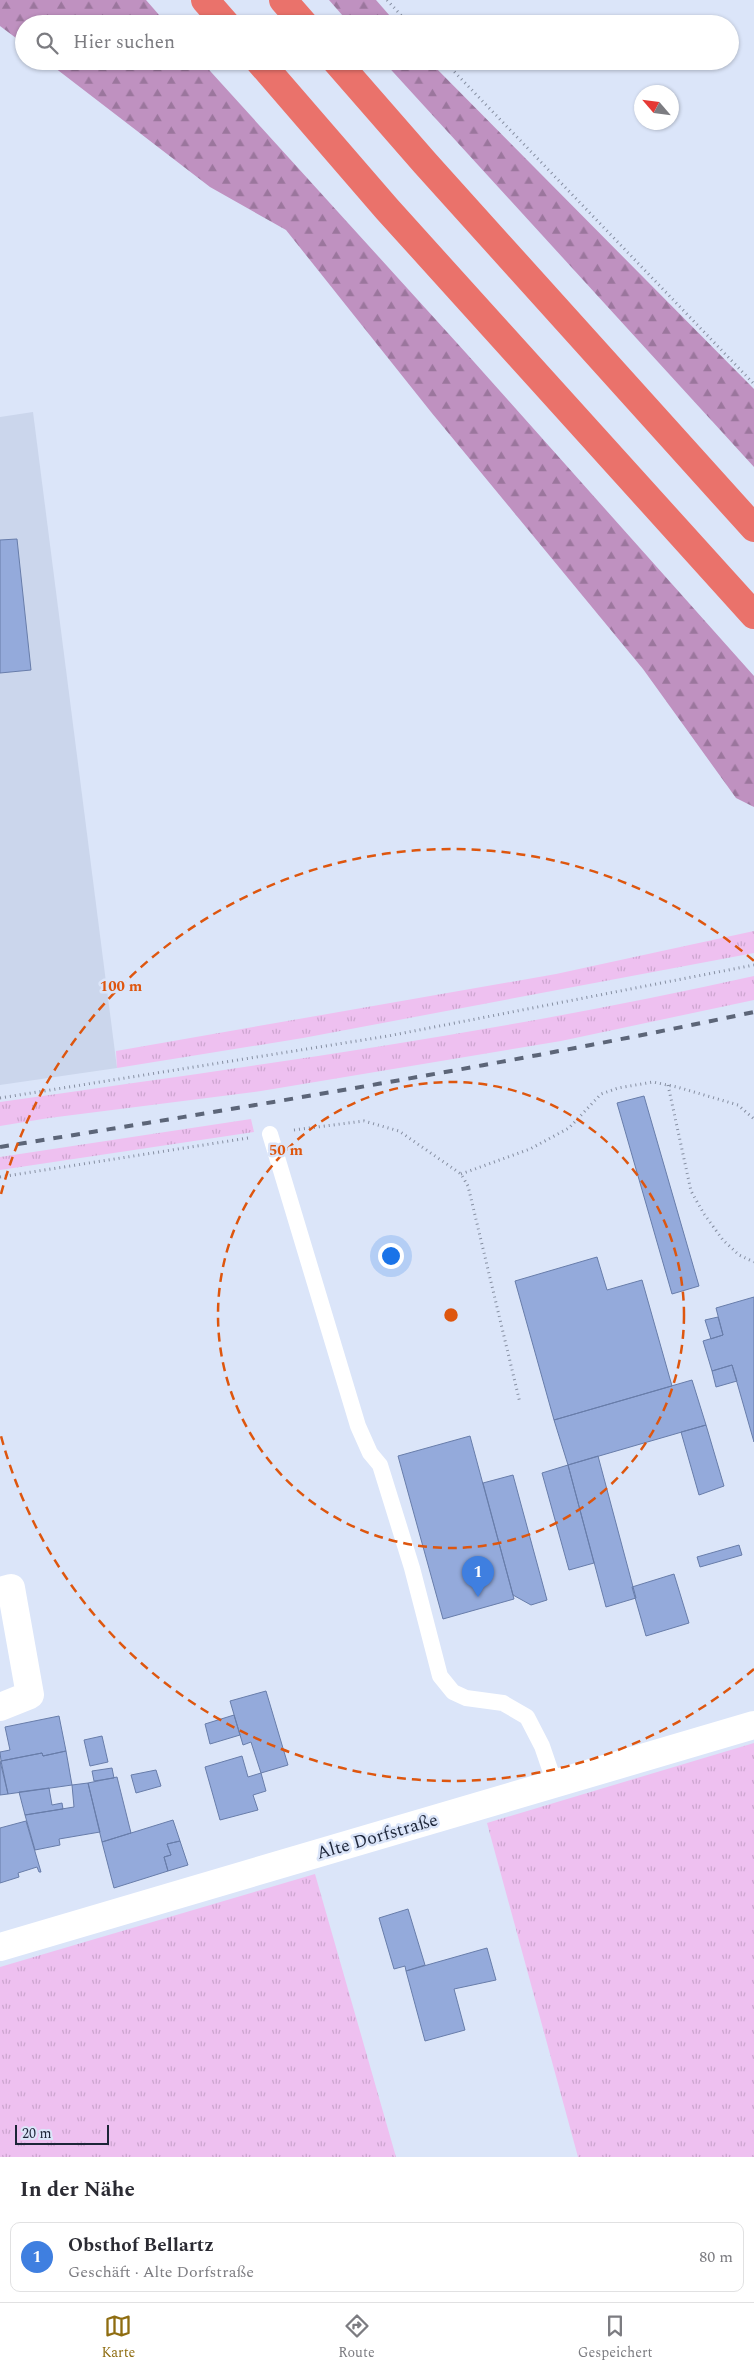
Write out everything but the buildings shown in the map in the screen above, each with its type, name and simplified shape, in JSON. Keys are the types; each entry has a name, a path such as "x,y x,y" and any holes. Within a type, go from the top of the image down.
{"highway":[{"path":"205,0 218,15"},
{"path":"283,0 296,15"},
{"path":"267,70 387,209 754,615"},
{"path":"344,70 425,163 754,528"}],"street":[{"path":"0,1591 11,1588 30,1695 0,1707"},
{"name":"Alte Dorfstraße","path":"0,1946 754,1725"}],"lane":[{"path":"270,1134 358,1426 370,1453 380,1465 412,1568 440,1676 453,1692 466,1698 504,1703 527,1717 542,1746 555,1784"}],"path":[{"path":"387,0 401,15"},
{"path":"452,70 568,193 754,384"},
{"path":"0,1098 388,1036 754,965"},
{"path":"461,1174 530,1149 569,1128 602,1094 618,1088 653,1082 668,1085 738,1105 754,1119"},
{"path":"668,1085 691,1191 704,1214 723,1240 739,1254 754,1262"},
{"path":"0,1176 364,1121 398,1131 461,1174 468,1186 520,1403"}],"shaded area":[{"path":"33,412 117,1068 0,1085 0,417"}],"green space":[{"path":"0,0 146,0 159,15 15,15 15,37 0,26"},
{"path":"329,0 376,0 389,15 342,15"},
{"path":"58,70 209,70 466,353 754,676 754,807 736,798 643,669 431,412 286,230 210,187"},
{"path":"391,70 438,70 754,389 754,467"},
{"path":"754,931 754,953 303,1038 117,1068 116,1051 556,974"},
{"path":"754,976 754,1000 561,1041 261,1091 0,1126 0,1102 284,1061 472,1031 660,996"},
{"path":"251,1119 254,1132 0,1170 0,1157"},
{"path":"754,1743 754,2157 578,2157 487,1823"},
{"path":"315,1874 396,2157 0,2157 0,1967"}],"railway":[{"path":"0,1147 472,1067 754,1012"}],"place":[{"name":"Obsthof Bellartz","path":"478,1597"}]}
